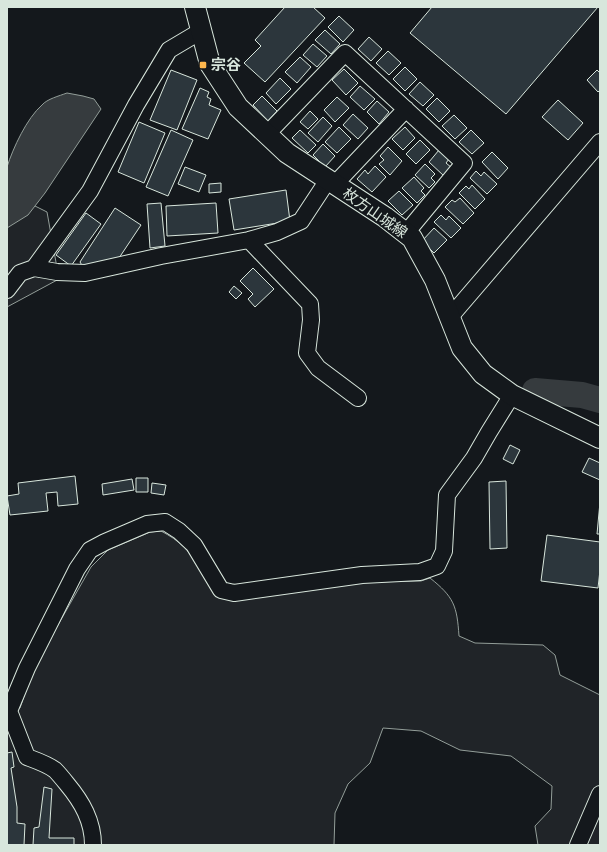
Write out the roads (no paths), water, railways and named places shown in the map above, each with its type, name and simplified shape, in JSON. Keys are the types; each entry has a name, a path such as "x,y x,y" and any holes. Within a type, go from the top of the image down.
{"main road":[{"name":"枚方山城線","path":"197,8 201,31 210,64 238,107 287,153 385,217 412,238 434,280 462,348 483,374 512,395 600,438"}],"street":[{"path":"34,268 90,191 136,105 169,50 201,31"},
{"path":"267,134 345,53 464,163 406,233"},
{"path":"7,290 20,273 34,268 57,272 86,274 161,256 249,240 277,232 301,220 331,182 406,109"},
{"path":"450,317 600,142"},
{"path":"249,240 310,304 311,320 307,353 318,368 358,398"},
{"path":"93,845 93,833 90,820 83,806 74,792 54,769 26,757 9,711 27,668 77,570 90,550 147,524 165,522 194,545 221,590 234,593 362,575 420,572 437,566 444,551 447,495 474,458 512,395"},
{"path":"578,845 600,794"}],"waterway":[{"path":"535,391 582,395 600,400"}],"place":[{"name":"宗谷","path":"203,65"}]}
